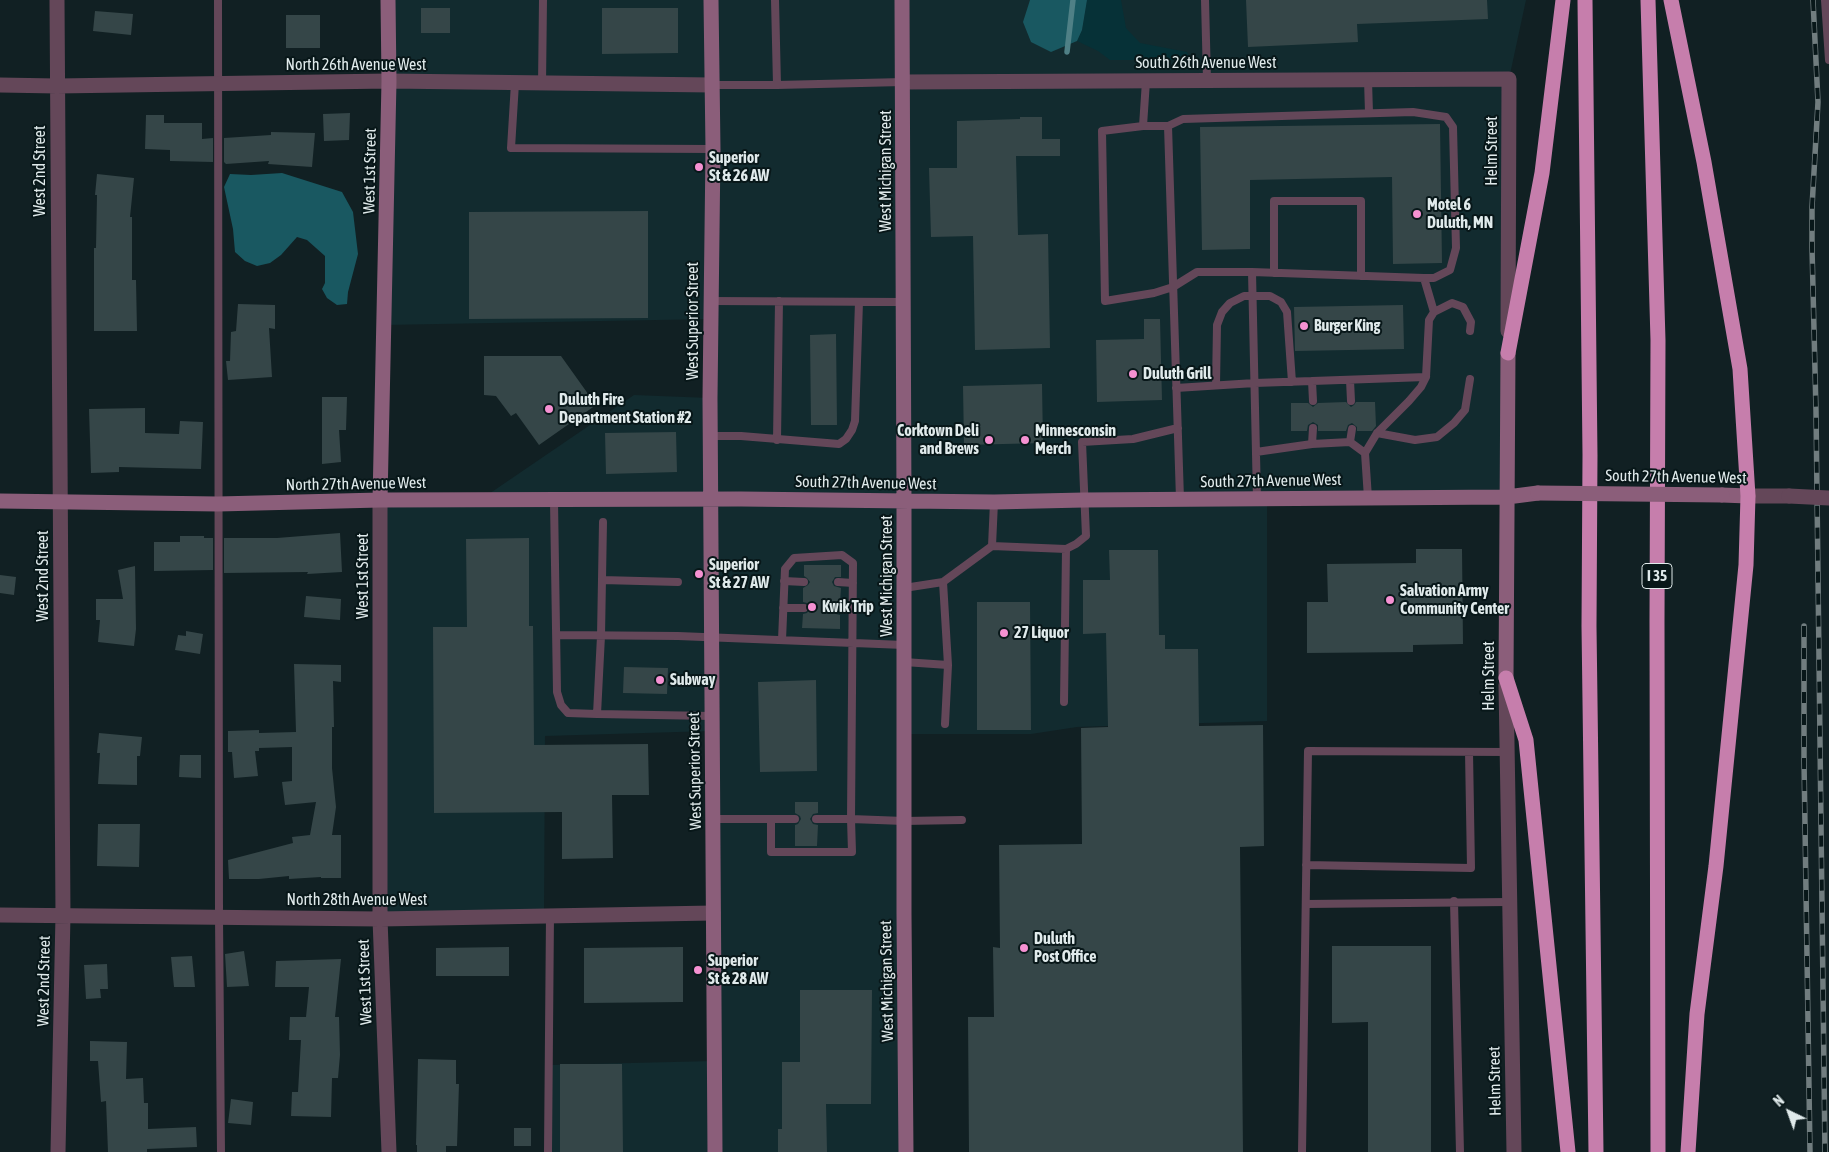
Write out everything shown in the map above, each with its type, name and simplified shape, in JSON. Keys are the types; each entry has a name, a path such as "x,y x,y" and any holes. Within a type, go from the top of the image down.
{"highway":[{"path":"1508,353 1542,173 1563,0"},
{"path":"1586,0 1590,455 1589,626 1596,1152"},
{"name":"I 35","path":"1648,0 1658,340 1658,1152"},
{"path":"1671,0 1704,162 1740,369 1748,496 1746,565 1716,866 1697,1014 1688,1152"},
{"path":"1506,678 1526,740 1568,1152"}],"street":[{"name":"West 2nd Street","path":"57,0 63,915 58,1152"},
{"name":"West 1st Street","path":"388,0 389,81 380,500 380,919 389,1152"},
{"name":"West Superior Street","path":"712,0 711,436 715,1152"},
{"name":"West Michigan Street","path":"902,0 906,1152"},
{"name":"South 26th Avenue West","path":"903,82 1510,79"},
{"name":"Helm Street","path":"1510,79 1506,678 1514,1152"},
{"name":"North 26th Avenue West","path":"0,85 57,86 389,81 542,85 712,85"},
{"name":"South 27th Avenue West","path":"712,499 994,502 1507,497 1538,493 1829,498"},
{"name":"North 27th Avenue West","path":"0,501 218,504 380,500 554,501 712,499"},
{"name":"North 28th Avenue West","path":"0,915 380,919 713,913"}],"lane":[{"path":"218,0 218,917 221,1152"},
{"path":"542,85 543,0"},
{"path":"775,0 777,85"},
{"path":"1205,0 1207,80"},
{"path":"1825,0 1829,60"},
{"path":"1368,80 1369,113"},
{"path":"1144,126 1146,81"},
{"path":"712,85 903,82"},
{"path":"515,83 511,148 712,148"},
{"path":"1413,112 1446,117 1453,127 1456,248 1450,270 1434,278 1198,272 1173,287 1154,293 1105,301 1102,131 1144,126 1168,126 1183,119 1369,113 1413,112"},
{"path":"1168,126 1180,499"},
{"path":"1274,273 1274,201 1361,201 1361,276"},
{"path":"1252,272 1257,499"},
{"path":"1424,278 1434,312"},
{"path":"1216,386 1217,325 1222,312 1230,303 1244,296 1270,296 1281,302 1287,312 1292,382"},
{"path":"711,301 904,302"},
{"path":"777,440 778,301"},
{"path":"711,436 741,436 839,444 846,439 855,421 859,302"},
{"path":"1368,498 1365,453 1377,433 1409,401 1421,387 1426,377 1429,320 1434,312 1452,304 1463,307 1472,322 1470,330"},
{"path":"1176,388 1255,383 1426,377"},
{"path":"1350,380 1351,401"},
{"path":"1377,433 1415,440 1437,437 1454,423 1465,410 1470,380"},
{"path":"1312,381 1313,401"},
{"path":"904,588 943,582 992,546 1066,549 1076,544 1086,536 1082,442 1133,439 1178,428"},
{"path":"1312,444 1313,428"},
{"path":"1350,442 1352,429"},
{"path":"1256,452 1312,444 1350,442 1365,453"},
{"path":"554,501 558,635 557,692 560,705 568,713 712,716"},
{"path":"992,546 994,502"},
{"path":"597,714 601,636 603,522"},
{"path":"1064,702 1066,549"},
{"path":"771,819 771,852 852,852 853,563 842,555 794,558 785,569 782,640"},
{"path":"602,580 678,582"},
{"path":"784,581 804,582"},
{"path":"838,582 853,582"},
{"path":"943,582 948,665 945,724"},
{"path":"783,608 804,608"},
{"path":"839,609 853,609"},
{"path":"558,635 678,636 904,644"},
{"path":"904,662 948,665"},
{"path":"1302,1152 1308,751 1507,752"},
{"path":"1306,865 1472,868 1470,752"},
{"path":"713,819 795,819"},
{"path":"816,819 962,820"},
{"path":"1306,904 1454,901 1509,902"},
{"path":"1454,901 1460,1152"},
{"path":"548,1152 550,915"}],"shaded area":[{"path":"385,0 1526,0 1509,79 1507,497 1267,498 1267,721 1077,727 1031,734 904,734 906,1152 548,1152 549,1065 714,1061 711,731 545,736 544,915 380,919 380,500 480,500 634,395 710,398 711,319 384,325"},
{"path":"1030,0 1087,0 1082,30 1077,41 1051,52 1031,42 1023,22"},
{"path":"1087,0 1121,0 1126,28 1140,43 1187,52 1189,56 1186,60 1110,60 1098,51 1077,41 1082,30"},
{"path":"282,173 342,192 353,212 358,254 348,292 347,304 337,305 327,298 322,289 325,283 325,256 307,240 297,237 281,255 270,263 257,266 245,261 235,252 233,229 224,187 230,174"}],"building":[{"path":"1246,0 1487,0 1488,19 1357,24 1358,42 1248,47"},
{"path":"421,8 450,8 450,33 421,33"},
{"path":"602,8 678,8 678,53 602,54"},
{"path":"95,11 133,14 131,35 93,31"},
{"path":"286,15 320,15 320,48 286,48"},
{"path":"350,113 349,140 324,141 323,114"},
{"path":"146,115 164,115 164,123 202,123 202,139 213,138 213,162 170,161 170,150 145,149"},
{"path":"1020,117 1042,117 1042,139 1060,139 1060,156 1016,156 1018,235 1048,234 1050,348 975,350 973,236 931,237 929,168 957,168 957,121 1020,119"},
{"name":"Motel 6 Duluth, MN","path":"1440,124 1442,263 1393,264 1392,177 1250,180 1250,249 1202,250 1200,127"},
{"path":"271,132 315,133 312,167 268,164 269,161 226,164 224,162 224,138 271,135"},
{"path":"97,174 134,178 130,217 132,217 132,280 136,280 137,331 94,331 94,248 96,248 97,195 95,195"},
{"path":"648,211 648,318 469,319 469,212"},
{"path":"238,304 275,305 275,329 269,328 272,377 228,380 226,361 230,361 231,332 236,331"},
{"path":"1403,305 1404,349 1295,351 1294,307"},
{"path":"1144,319 1160,319 1162,400 1097,402 1096,340 1144,339"},
{"path":"836,334 837,425 811,425 810,335"},
{"path":"484,356 561,356 596,405 539,445 516,413 511,416 496,396 484,395"},
{"path":"1042,384 1043,443 964,445 963,386"},
{"path":"322,397 347,397 346,430 339,430 341,462 322,464"},
{"path":"1346,402 1351,407 1356,402 1375,402 1376,426 1372,431 1357,431 1357,427 1352,423 1348,425 1346,431 1318,431 1318,425 1313,422 1308,425 1307,431 1291,431 1291,403 1308,403 1313,407 1318,403"},
{"path":"145,408 145,433 179,434 180,421 203,422 201,469 119,467 119,472 91,473 89,409"},
{"path":"676,432 677,472 606,474 605,433"},
{"path":"340,533 342,572 307,574 308,572 224,573 224,538 277,538"},
{"path":"180,536 213,538 213,570 154,571 154,542 180,542"},
{"path":"529,538 529,626 533,626 534,745 648,744 649,795 612,795 613,858 562,859 562,812 434,813 433,627 467,627 466,539"},
{"path":"1416,549 1462,549 1463,644 1413,645 1413,652 1307,653 1307,602 1328,602 1327,564 1416,563"},
{"path":"1109,550 1158,550 1159,635 1165,635 1165,649 1198,649 1199,726 1263,725 1264,846 1240,847 1243,1152 969,1152 968,1017 994,1017 993,947 1000,948 999,845 1082,844 1081,728 1108,727 1106,633 1083,634 1083,580 1110,580"},
{"path":"804,565 841,565 841,577 835,577 832,582 834,586 841,588 840,603 836,604 833,609 836,614 840,615 840,629 802,628 803,614 807,613 810,608 807,603 803,602 803,588 810,582 804,576"},
{"path":"135,566 136,629 134,646 98,642 100,620 96,620 96,599 123,599 118,570"},
{"path":"0,575 16,577 14,595 0,593"},
{"path":"306,596 341,599 340,620 304,617"},
{"path":"977,602 1030,602 1031,730 977,730"},
{"path":"186,631 203,634 200,654 175,650 178,635 186,636"},
{"path":"294,664 341,665 341,682 333,681 334,727 332,727 332,768 336,807 332,835 341,835 341,878 289,879 289,876 229,879 228,860 293,843 292,837 310,835 316,802 285,805 282,782 292,781 292,747 259,748 259,751 255,751 258,776 234,778 232,752 228,752 228,731 259,730 259,733 296,732"},
{"path":"624,667 668,668 667,694 623,693"},
{"path":"816,680 817,771 760,772 758,682"},
{"path":"99,733 142,737 140,756 137,756 137,785 98,784 100,753 97,753"},
{"path":"180,755 201,755 201,778 179,777"},
{"path":"795,802 818,802 818,813 813,814 810,819 813,824 818,825 817,846 795,846 795,825 801,819 795,813"},
{"path":"98,824 140,824 139,867 97,866"},
{"path":"1332,946 1431,946 1431,1152 1368,1152 1368,1022 1332,1023"},
{"path":"509,947 509,976 436,976 436,948"},
{"path":"683,947 683,1002 584,1003 584,948"},
{"path":"244,951 249,986 227,987 225,954"},
{"path":"192,956 195,987 174,987 171,957"},
{"path":"341,959 335,1017 339,1017 340,1055 338,1078 332,1078 331,1117 291,1116 292,1092 298,1092 301,1040 289,1040 290,1017 306,1017 309,987 275,987 276,961"},
{"path":"107,964 108,989 100,989 101,998 86,999 84,965"},
{"path":"800,990 872,990 871,1104 826,1104 827,1152 778,1152 778,1129 782,1129 782,1062 800,1062"},
{"path":"90,1041 127,1042 126,1079 143,1078 144,1103 148,1103 148,1129 196,1127 197,1147 147,1149 147,1152 108,1152 106,1101 101,1102 98,1061 90,1061"},
{"path":"418,1059 456,1060 456,1084 459,1084 457,1146 446,1146 446,1152 417,1152"},
{"path":"560,1064 622,1064 623,1152 560,1152"},
{"path":"231,1099 253,1102 251,1125 228,1123"},
{"path":"514,1128 531,1128 531,1146 514,1146"}],"waterway":[{"path":"1067,52 1073,0"}],"railway":[{"path":"1813,0 1818,102 1812,207 1812,248 1816,411 1825,1152"},
{"path":"1804,626 1804,761 1810,1152"}],"place":[{"name":"Superior St & 26 AW","path":"699,167"},
{"name":"Motel 6 Duluth, MN","path":"1417,214"},
{"name":"Burger King","path":"1304,326"},
{"name":"Duluth Grill","path":"1133,374"},
{"name":"Duluth Fire Department Station #2","path":"549,409"},
{"name":"Corktown Deli and Brews","path":"989,440"},
{"name":"Minnesconsin Merch","path":"1025,440"},
{"name":"Superior St & 27 AW","path":"699,574"},
{"name":"Salvation Army Community Center","path":"1390,600"},
{"name":"Kwik Trip","path":"812,607"},
{"name":"27 Liquor","path":"1004,633"},
{"name":"Subway","path":"660,680"},
{"name":"Duluth Post Office","path":"1024,948"},
{"name":"Superior St & 28 AW","path":"698,970"}]}
